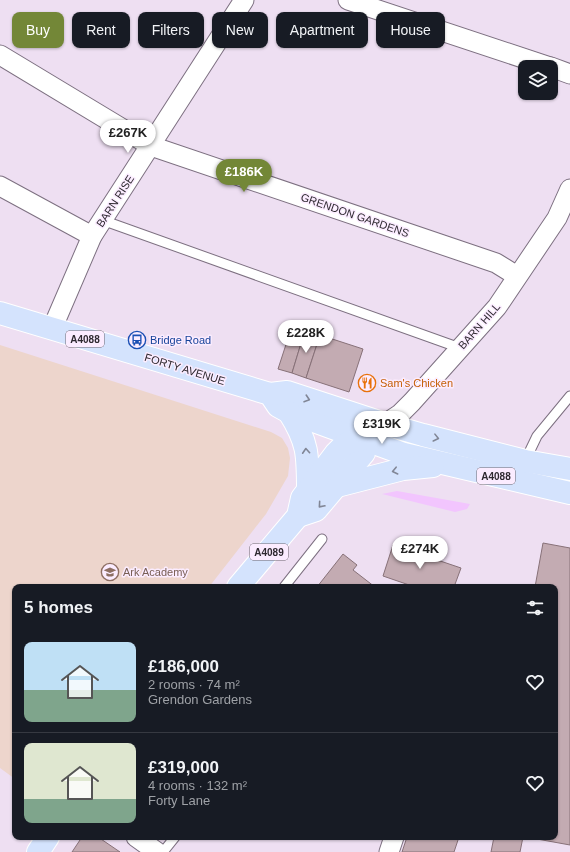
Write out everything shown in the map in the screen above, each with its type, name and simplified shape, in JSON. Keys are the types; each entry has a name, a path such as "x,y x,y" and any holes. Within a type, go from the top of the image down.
{"main road":[{"name":"FORTY AVENUE","path":"0,313 270,394"},
{"path":"270,394 287,392 521,471 570,469"},
{"name":"A4088","path":"270,394 278,406 288,412 404,454 448,464 521,471 544,488 570,493"},
{"path":"288,412 303,436 306,444 308,490"},
{"name":"A4089","path":"241,584 298,516 302,498 345,444 362,439 364,453 337,486 316,510 298,516"},
{"path":"337,486 403,469 448,464"},
{"path":"38,852 46,840"}],"street":[{"name":"BARN RISE","path":"52,329 92,236 244,0"},
{"path":"348,0 529,60"},
{"name":"GRENDON GARDENS","path":"0,55 151,146 496,262 518,276"},
{"path":"558,70 570,74"},
{"path":"0,186 92,236"},
{"name":"BARN HILL","path":"362,439 385,424 412,402 497,307 557,218 570,189"},
{"path":"140,840 157,852"},
{"path":"389,852 393,840"}],"lane":[{"path":"102,220 460,348"},
{"path":"521,471 537,436 570,396"},
{"path":"286,584 322,540"},
{"path":"163,852 173,840"}],"shaded area":[{"name":"Ark Academy","path":"0,345 271,432 282,438 288,448 290,458 288,476 266,514 211,584 12,584 12,777 0,768"},
{"path":"397,491 470,504 467,509 455,512 382,494"}],"building":[{"path":"292,326 305,330 292,373 278,369"},
{"path":"305,330 320,335 306,378 292,373"},
{"path":"320,335 363,349 349,392 306,378"},
{"path":"543,543 570,548 570,845 542,840 558,840 558,584 536,584"},
{"path":"393,545 461,568 455,584 406,584 383,576"},
{"path":"343,554 357,565 353,570 371,584 319,584"},
{"path":"80,840 102,840 120,852 72,852"},
{"path":"406,840 458,840 454,852 402,852"},
{"path":"493,840 522,840 520,852 491,852"}],"place":[{"name":"Bridge Road","path":"137,340"},
{"name":"Sam's Chicken","path":"367,383"},
{"name":"Ark Academy","path":"110,572"}]}
